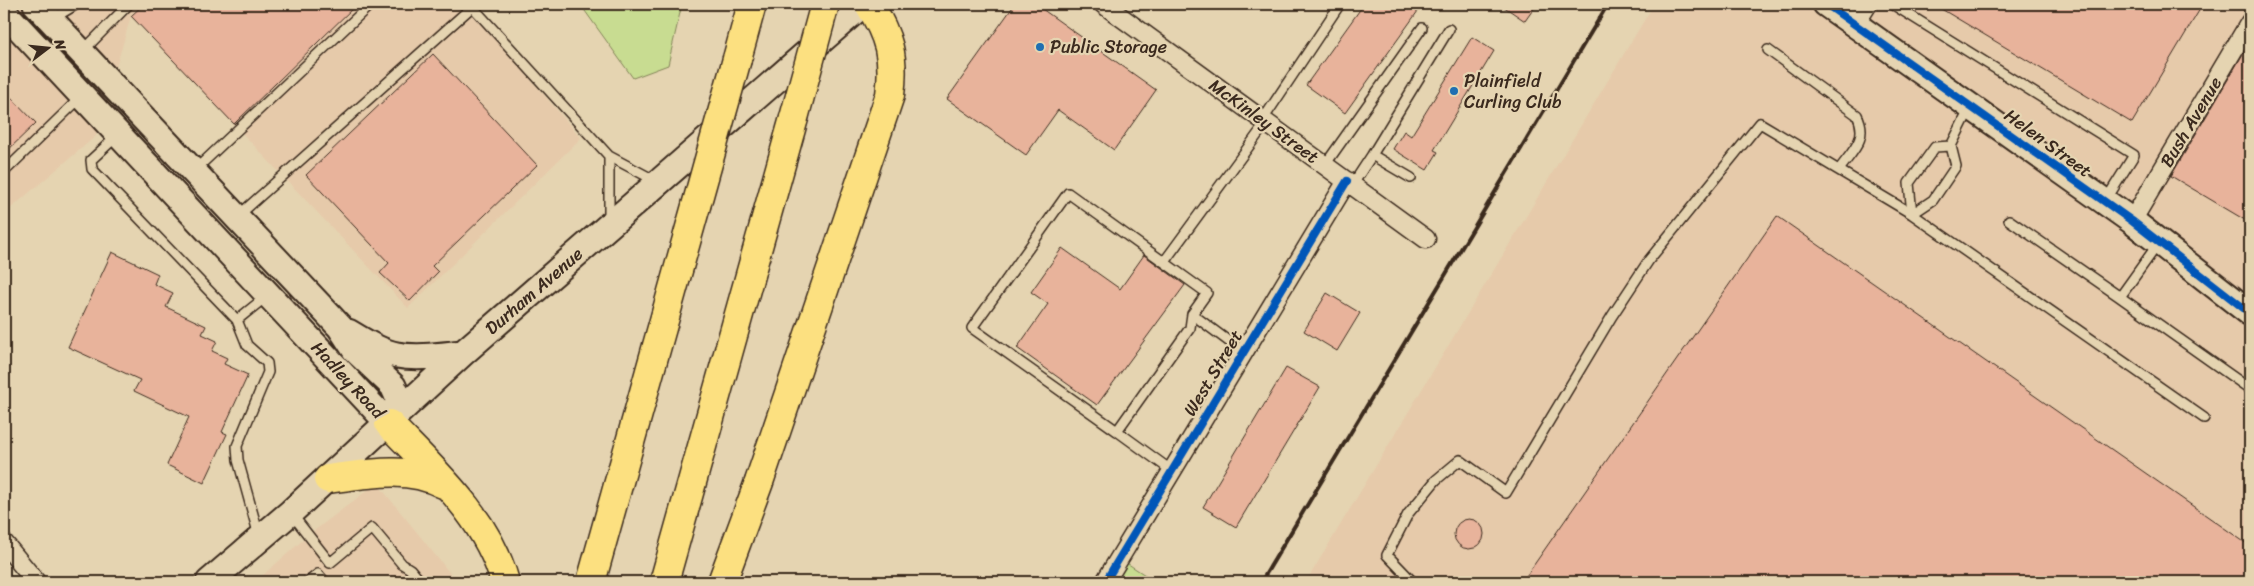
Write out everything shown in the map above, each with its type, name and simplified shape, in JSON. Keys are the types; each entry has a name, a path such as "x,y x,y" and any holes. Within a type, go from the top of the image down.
{"highway":[{"path":"591,582 752,4"},
{"path":"664,582 826,4"},
{"path":"722,582 759,482 890,95 892,79 889,43 884,27 869,4"},
{"path":"389,424 450,488 475,518 496,555 505,582"},
{"path":"328,479 392,472 414,473 433,479 450,488"}],"main road":[{"name":"Durham Avenue","path":"209,582 328,479 463,353 863,4"},
{"name":"Helen Street","path":"1826,4 1862,14 1971,106 2132,221 2250,313"},
{"name":"Hadley Road","path":"4,12 389,424 397,410 398,397 393,386 355,350 340,327 43,12"},
{"path":"340,327 380,349 397,355 414,356 463,353"}],"street":[{"name":"McKinley Street","path":"1103,4 1426,239"},
{"name":"Bush Avenue","path":"2132,221 2250,22"},
{"name":"West Street","path":"1105,582 1243,352 1350,182"},
{"path":"4,543 36,582"}],"lane":[{"path":"43,12 78,4"},
{"path":"82,52 129,4"},
{"path":"193,171 371,4"},
{"path":"1164,262 1264,122 1340,4"},
{"path":"1892,4 2134,155 2105,202"},
{"path":"237,218 472,5 609,156 658,182"},
{"path":"1325,165 1422,28"},
{"path":"1350,182 1372,155 1450,29"},
{"path":"1768,50 1856,115 1862,125 1862,136 1839,170"},
{"path":"4,172 83,95"},
{"path":"1912,214 1933,200 1956,166 1951,146 1971,106"},
{"path":"1413,582 1387,555 1408,514 1436,480 1460,460 1506,493 1612,316 1649,260 1760,123 1912,214 2204,418"},
{"path":"119,134 91,160 92,169 237,320 247,345 268,363 268,372 237,446 238,460 260,539"},
{"path":"1912,214 1909,183 1935,146 1951,146"},
{"path":"1372,155 1411,178"},
{"path":"608,226 609,156"},
{"path":"1117,431 1190,328 1192,314 1207,293 1068,193 972,328 1117,431 1172,470"},
{"path":"2009,220 2250,389"},
{"path":"2120,297 2159,243"},
{"path":"237,320 268,295"},
{"path":"1192,314 1243,352"},
{"path":"291,512 330,563"},
{"path":"308,582 372,528 402,564 410,569 421,582"},
{"path":"318,574 325,582"}],"shaded area":[{"path":"4,4 466,4 581,138 408,308 131,16 96,136 4,214"},
{"path":"1654,4 2250,4 2250,582 1306,582"},
{"path":"377,483 457,582 255,582 310,534"}],"green space":[{"path":"580,4 682,4 668,65 633,78"},
{"path":"1122,560 1156,582 1111,582"}],"building":[{"path":"144,4 357,4 234,124 131,16"},
{"name":"Public Storage","path":"1015,4 1035,4 1156,90 1114,150 1058,110 1026,155 947,99"},
{"path":"1364,4 1408,4 1418,11 1345,113 1306,85"},
{"path":"1500,4 1537,4 1525,21"},
{"path":"1933,4 2203,4 2132,123"},
{"name":"Plainfield Curling Club","path":"1472,37 1494,51 1434,150 1438,152 1427,170 1393,149 1404,131 1411,136"},
{"path":"2250,42 2250,223 2171,176"},
{"path":"433,54 537,165 432,266 438,272 410,301 380,273 389,263 306,175"},
{"path":"4,90 36,123 4,154"},
{"path":"1777,216 2250,546 2250,582 1522,582"},
{"path":"1062,248 1120,289 1144,255 1185,285 1097,405 1017,348 1048,304 1031,292"},
{"path":"112,252 158,274 154,284 173,293 166,307 206,326 202,334 217,341 212,351 227,358 224,364 248,375 222,432 227,434 204,483 167,465 189,417 134,391 140,380 68,347"},
{"path":"1327,293 1360,313 1337,351 1304,331"},
{"path":"1286,368 1320,387 1236,527 1203,507"},
{"path":"1469,519 1480,523 1484,534 1480,545 1469,549 1458,545 1454,534 1458,523"}],"railway":[{"path":"1261,582 1608,4"}],"cycle path":[{"path":"1826,4 2132,221 2250,313"},
{"path":"1105,582 1347,181"}],"place":[{"name":"Public Storage","path":"1040,47"},
{"name":"Plainfield Curling Club","path":"1454,91"}]}
